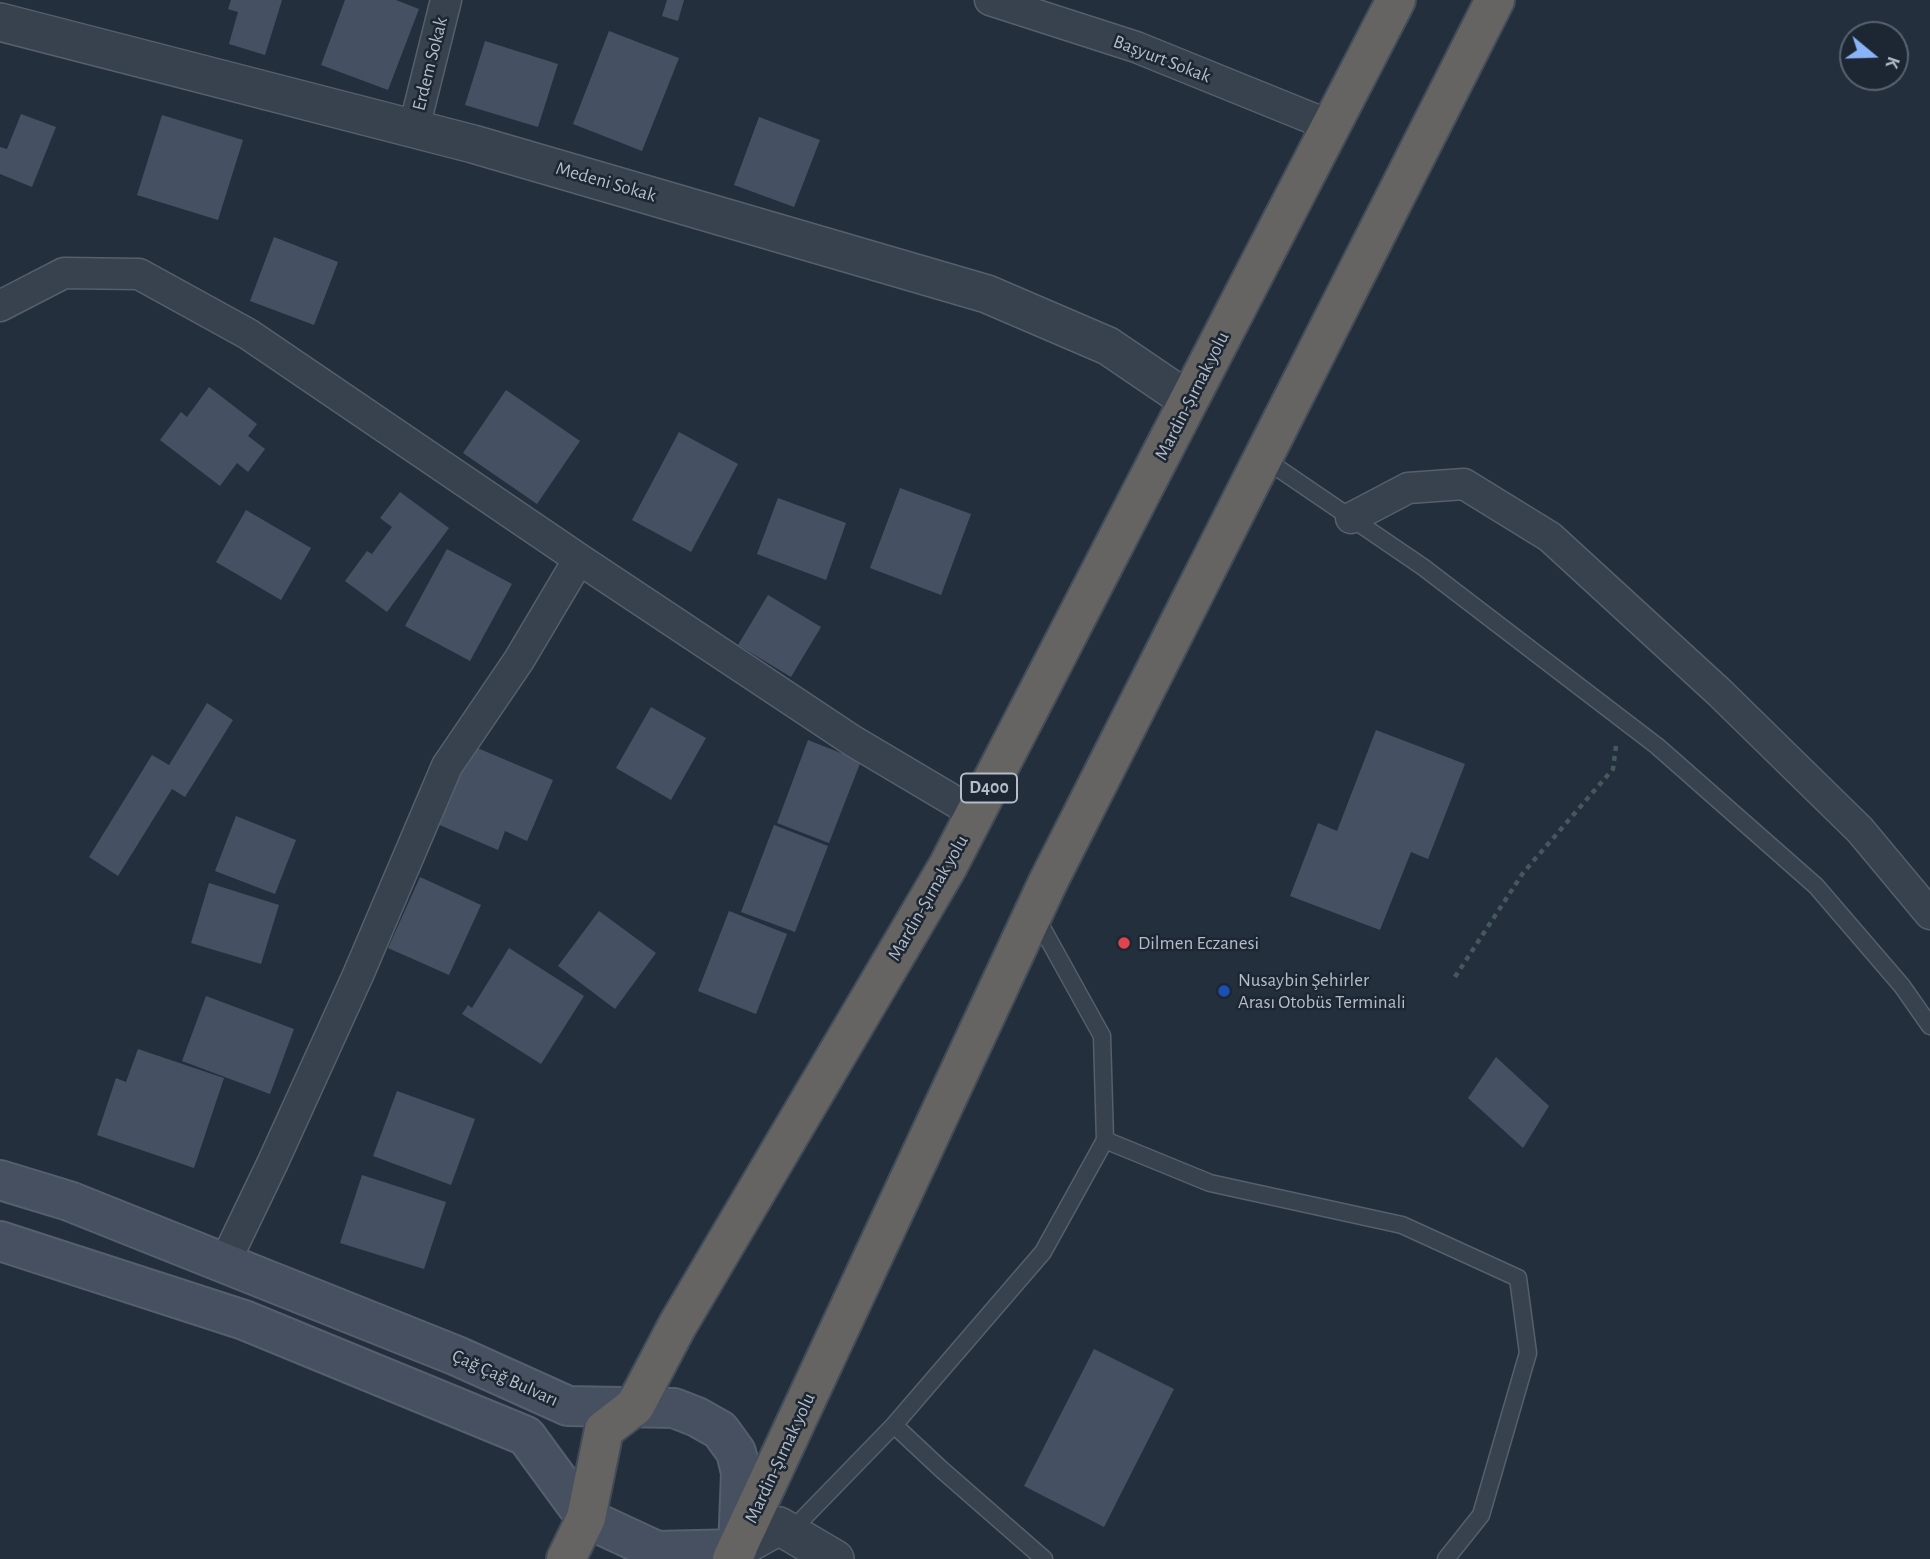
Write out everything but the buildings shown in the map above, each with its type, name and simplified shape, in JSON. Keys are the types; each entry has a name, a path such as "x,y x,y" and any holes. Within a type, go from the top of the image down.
{"highway":[{"name":"Mardin-Şırnak yolu","path":"566,1559 586,1518 604,1430 635,1406 677,1326 948,866 1396,0"},
{"name":"Mardin-Şırnak yolu","path":"735,1554 1033,913 1495,0"}],"main road":[{"name":"Çağ Çağ Bulvarı","path":"0,1180 69,1201 457,1356 568,1406 674,1408 698,1417 720,1430 736,1452 741,1473 735,1554"},
{"path":"0,1241 244,1320 526,1436 586,1518 657,1551 735,1554"}],"street":[{"name":"Erdem Sokak","path":"414,128 446,0"},
{"name":"Başyurt Sokak","path":"990,0 1136,47 1331,126"},
{"name":"Medeni Sokak","path":"0,22 473,144 987,294 1108,346 1189,401"},
{"path":"0,306 64,273 139,274 248,334 853,741 976,814"},
{"path":"1351,518 1408,488 1464,484 1550,537 1719,692 1860,830 1930,914"},
{"path":"224,1264 358,975 447,765 519,660 579,559"},
{"path":"735,1554 779,1526 835,1559"}],"lane":[{"path":"1263,458 1423,567 1657,746 1816,886 1902,986 1930,1026"},
{"path":"790,1532 894,1425 1044,1252 1105,1140 1102,1036 1033,913"},
{"path":"1105,1140 1210,1183 1402,1225 1518,1278 1528,1353 1481,1515 1446,1559"},
{"path":"894,1425 1044,1559"}],"path":[{"path":"1455,977 1523,873 1613,769 1621,718"}],"place":[{"name":"Dilmen Eczanesi","path":"1124,943"},
{"name":"Nusaybin Şehirler Arası Otobüs Terminali","path":"1224,991"}]}
